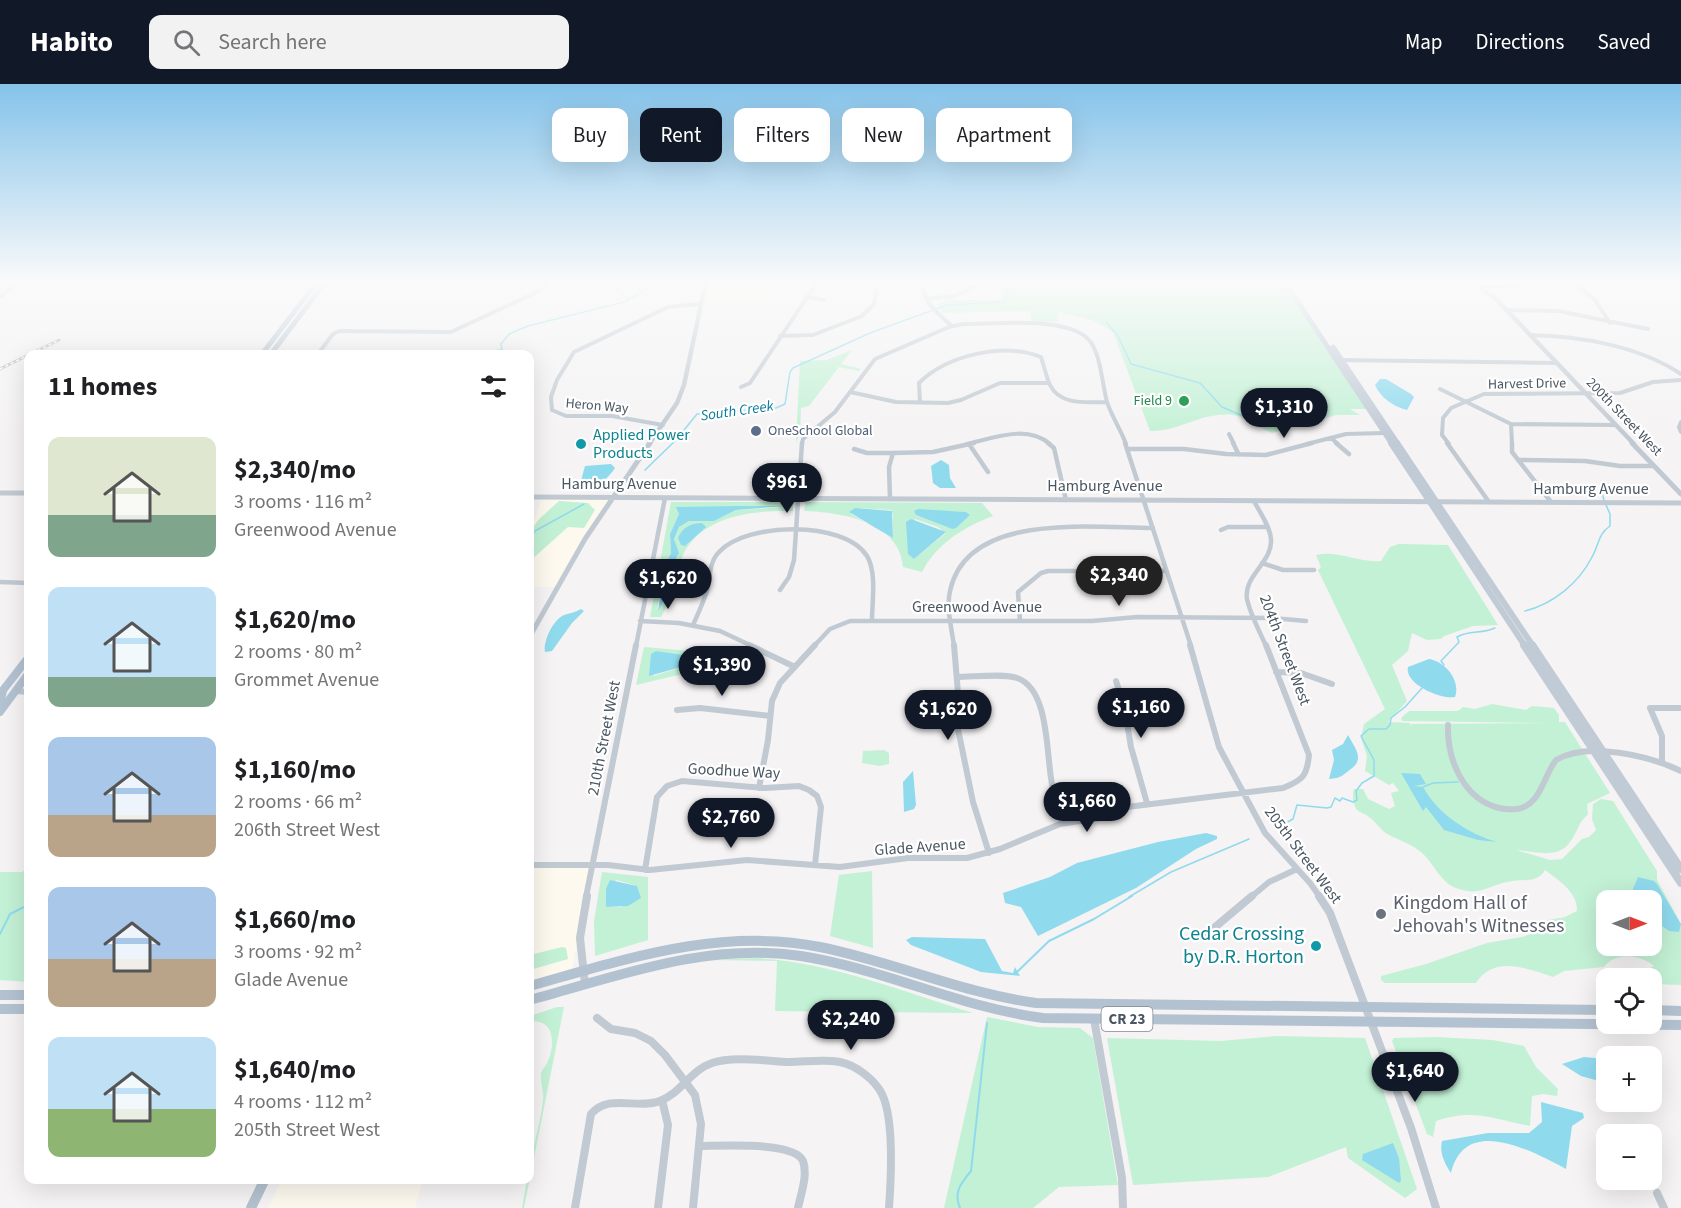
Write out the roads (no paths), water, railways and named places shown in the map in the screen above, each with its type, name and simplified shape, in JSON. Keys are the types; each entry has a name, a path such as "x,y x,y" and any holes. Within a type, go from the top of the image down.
{"main road":[{"path":"267,350 278,333"},
{"path":"275,350 287,333"},
{"path":"1321,333 1383,433 1433,502 1681,884"},
{"path":"1322,333 1681,869"},
{"path":"0,703 1,692 24,663"},
{"path":"16,692 15,682 24,669"},
{"path":"0,712 24,680"},
{"name":"CR 23","path":"534,985 681,945 756,939 792,942 833,950 975,993 1019,1002 1092,1005 1596,1010"},
{"name":"CR 23","path":"534,999 675,959 716,952 761,952 823,960 998,1012 1043,1018 1681,1025"},
{"path":"0,995 24,995"},
{"path":"0,1009 24,1009"},
{"path":"1662,1010 1681,1011"},
{"path":"251,1208 263,1184"}],"street":[{"path":"321,350 334,333"},
{"name":"Heron Way","path":"613,333 574,352 564,364 550,401 552,411 561,415 615,417 663,425"},
{"path":"534,628 556,587 612,497 675,408 683,389 694,333"},
{"path":"741,387 750,383 782,333"},
{"path":"780,336 808,336 815,333"},
{"name":"205th Street West","path":"780,590 790,575 797,531 803,439 808,432 833,414 878,358 935,333"},
{"name":"205th Street West","path":"1080,333 1091,343 1107,402 1119,424 1205,691 1217,740 1265,833 1316,890 1330,913 1365,1007"},
{"path":"1530,335 1565,336 1629,349 1657,359 1681,374"},
{"name":"200th Street West","path":"1530,335 1681,494"},
{"path":"920,402 919,386 924,377 981,352 1026,351 1036,354 1043,360 1049,383 1055,393 1069,400 1107,402"},
{"path":"1339,360 1557,363"},
{"name":"Harvest Drive","path":"1462,401 1484,394 1624,393 1653,382 1681,380"},
{"path":"850,392 892,402 958,401 1003,383 1049,383"},
{"path":"1440,389 1511,424 1615,425"},
{"path":"1462,401 1445,415 1442,435 1489,502"},
{"path":"1681,422 1679,425 1681,432"},
{"path":"1511,424 1511,451 1551,502"},
{"path":"1127,449 1184,449 1239,455 1271,454 1349,433 1383,433"},
{"path":"854,449 867,453 933,452 1015,434 1032,434 1044,439 1054,450 1066,500"},
{"path":"1229,434 1239,455"},
{"path":"1331,438 1349,454"},
{"path":"969,444 988,472"},
{"path":"890,499 889,467 893,453"},
{"path":"1518,460 1585,460 1620,466 1654,466"},
{"path":"0,493 24,493"},
{"name":"Hamburg Avenue","path":"534,497 1681,503"},
{"name":"210th Street West","path":"585,984 580,931 665,498"},
{"name":"204th Street West","path":"1254,501 1266,527 1271,546 1249,582 1248,601 1307,746"},
{"path":"1221,530 1227,527 1266,527"},
{"path":"989,853 976,817 958,729 957,677 950,591 957,571 971,556 999,537 1015,531 1039,528 1153,528"},
{"path":"693,625 706,593 713,562 724,547 751,533 797,531 836,534 850,540 862,550 870,563 872,620"},
{"path":"1262,563 1283,570 1314,570"},
{"path":"1020,621 1018,592 1044,572 1166,571"},
{"path":"0,582 24,582"},
{"name":"Greenwood Avenue","path":"759,788 768,740 772,701 777,688 830,629 850,621 1092,621 1137,617 1254,617 1306,621"},
{"path":"640,621 693,625 732,636 795,667"},
{"path":"1276,672 1306,674 1332,684"},
{"path":"957,677 1016,677 1023,679 1033,687 1046,730 1053,787 1067,823"},
{"path":"1116,681 1123,701 1131,747 1147,803"},
{"path":"16,692 24,692"},
{"path":"677,710 702,706 770,716"},
{"path":"1662,762 1662,736 1650,708 1681,708"},
{"path":"1448,725 1448,750 1463,782 1482,801 1501,808 1512,810 1527,807 1559,757 1576,754 1635,755 1662,762 1681,771"},
{"name":"Glade Avenue","path":"534,865 592,865 645,870 736,861 849,867 908,858 967,858 989,853 1039,831 1067,823 1100,818 1127,807 1283,788 1301,780 1309,764 1307,746"},
{"name":"Goodhue Way","path":"645,870 655,802 665,787 684,781 759,788 799,786 809,790 817,796 822,810 815,865"},
{"path":"1208,933 1269,882 1297,869"},
{"path":"1365,1007 1411,1128 1436,1208"},
{"path":"597,1018 611,1029 639,1034 651,1041 686,1080 695,1095 699,1109 699,1146 693,1208"},
{"path":"1094,1019 1122,1178 1123,1208"},
{"path":"575,1208 591,1114 595,1108 606,1104 649,1103 662,1100 700,1067 717,1061 837,1061 858,1068 878,1087 887,1105 891,1184 889,1208"},
{"path":"658,1208 668,1125 662,1100"},
{"path":"699,1146 782,1148 796,1152 802,1159 805,1172 798,1208"},
{"path":"1657,1193 1664,1208"}],"water":[{"path":"1380,379 1386,379 1414,397 1407,410 1392,404 1380,394 1375,385"},
{"path":"941,460 949,465 950,478 956,488 940,488 933,483 931,466"},
{"path":"611,464 615,468 600,483 590,486 580,484 585,466"},
{"path":"784,506 736,510 714,521 689,521 679,527 674,539 679,553 672,567 665,597 658,611 665,565 671,553 670,534 679,514 676,507"},
{"path":"855,508 892,511 893,538 849,512"},
{"path":"918,509 966,512 970,515 952,529 916,515 914,511"},
{"path":"911,519 946,532 914,559 908,554 906,522"},
{"path":"702,523 706,527 685,546 681,545 678,538 682,531 691,525"},
{"path":"581,609 584,611 572,623 552,651 545,652 547,638 555,623 562,616"},
{"path":"656,651 684,655 699,664 697,667 681,667 649,676 651,654"},
{"path":"1429,659 1441,664 1451,673 1456,685 1455,697 1441,696 1425,690 1412,679 1408,673 1408,667"},
{"path":"1348,735 1356,749 1357,761 1341,776 1329,779 1334,760 1332,750 1343,744"},
{"path":"913,771 916,805 914,809 904,812 903,782"},
{"path":"1401,773 1420,774 1426,784 1414,786 1423,787 1445,814 1464,828 1497,842 1478,840 1444,830 1426,807 1423,811"},
{"path":"1206,833 1217,836 1217,839 1196,849 1136,888 1038,936 1021,907 1005,903 1003,893 1050,877 1077,863 1158,842"},
{"path":"1638,877 1654,881 1661,890 1633,890"},
{"path":"610,880 637,886 641,898 628,906 606,907 606,889"},
{"path":"1662,892 1681,924 1679,932 1669,931 1662,926"},
{"path":"912,937 985,939 1002,971 1013,973 1015,967 1020,976 981,972 911,945 906,940"},
{"path":"1584,1057 1596,1058 1596,1080 1581,1076 1562,1064"},
{"path":"1541,1102 1583,1113 1584,1118 1572,1126 1566,1169 1518,1147 1501,1142 1485,1141 1470,1145 1459,1155 1451,1173 1442,1154 1442,1141 1488,1133 1529,1133 1542,1122"},
{"path":"1393,1143 1399,1158 1401,1181 1399,1183 1362,1160 1363,1154"}],"waterway":[{"path":"499,350 502,349 501,344 510,333"},
{"name":"South Creek","path":"645,470 676,440 697,414 776,408 785,404 790,372 793,368 869,333"},
{"path":"1116,333 1131,364 1200,383 1222,407 1250,419"},
{"path":"1604,500 1601,489 1612,489"},
{"name":"South Creek","path":"534,533 584,504"},
{"path":"1525,611 1555,598 1572,584 1587,566 1601,536 1610,526 1610,514 1606,505"},
{"path":"1444,665 1441,661 1459,642 1457,637 1466,633 1495,628"},
{"path":"1280,826 1293,819 1297,805 1327,808 1331,807 1335,798 1340,801 1342,798 1353,802 1357,800 1356,791 1362,783 1374,776 1374,760 1361,736 1369,729 1386,729 1390,725 1391,718 1405,707 1422,688"},
{"path":"1423,787 1433,783 1458,782"},
{"path":"1129,897 1171,872 1249,839"},
{"path":"1017,972 1049,941 1094,919 1132,896"},
{"name":"South Creek","path":"0,934 10,914 24,907"},
{"path":"960,1208 958,1193 961,1184 971,1171 987,1023"}],"railway":[{"path":"39,350 59,340"},
{"path":"0,369 24,357"}],"place":[{"name":"Field 9","path":"1184,401"},
{"name":"OneSchool Global","path":"756,431"},
{"name":"Applied Power Products","path":"581,444"},
{"name":"Kingdom Hall of Jehovah's Witnesses","path":"1381,914"},
{"name":"Cedar Crossing by D.R. Horton","path":"1316,946"}]}
